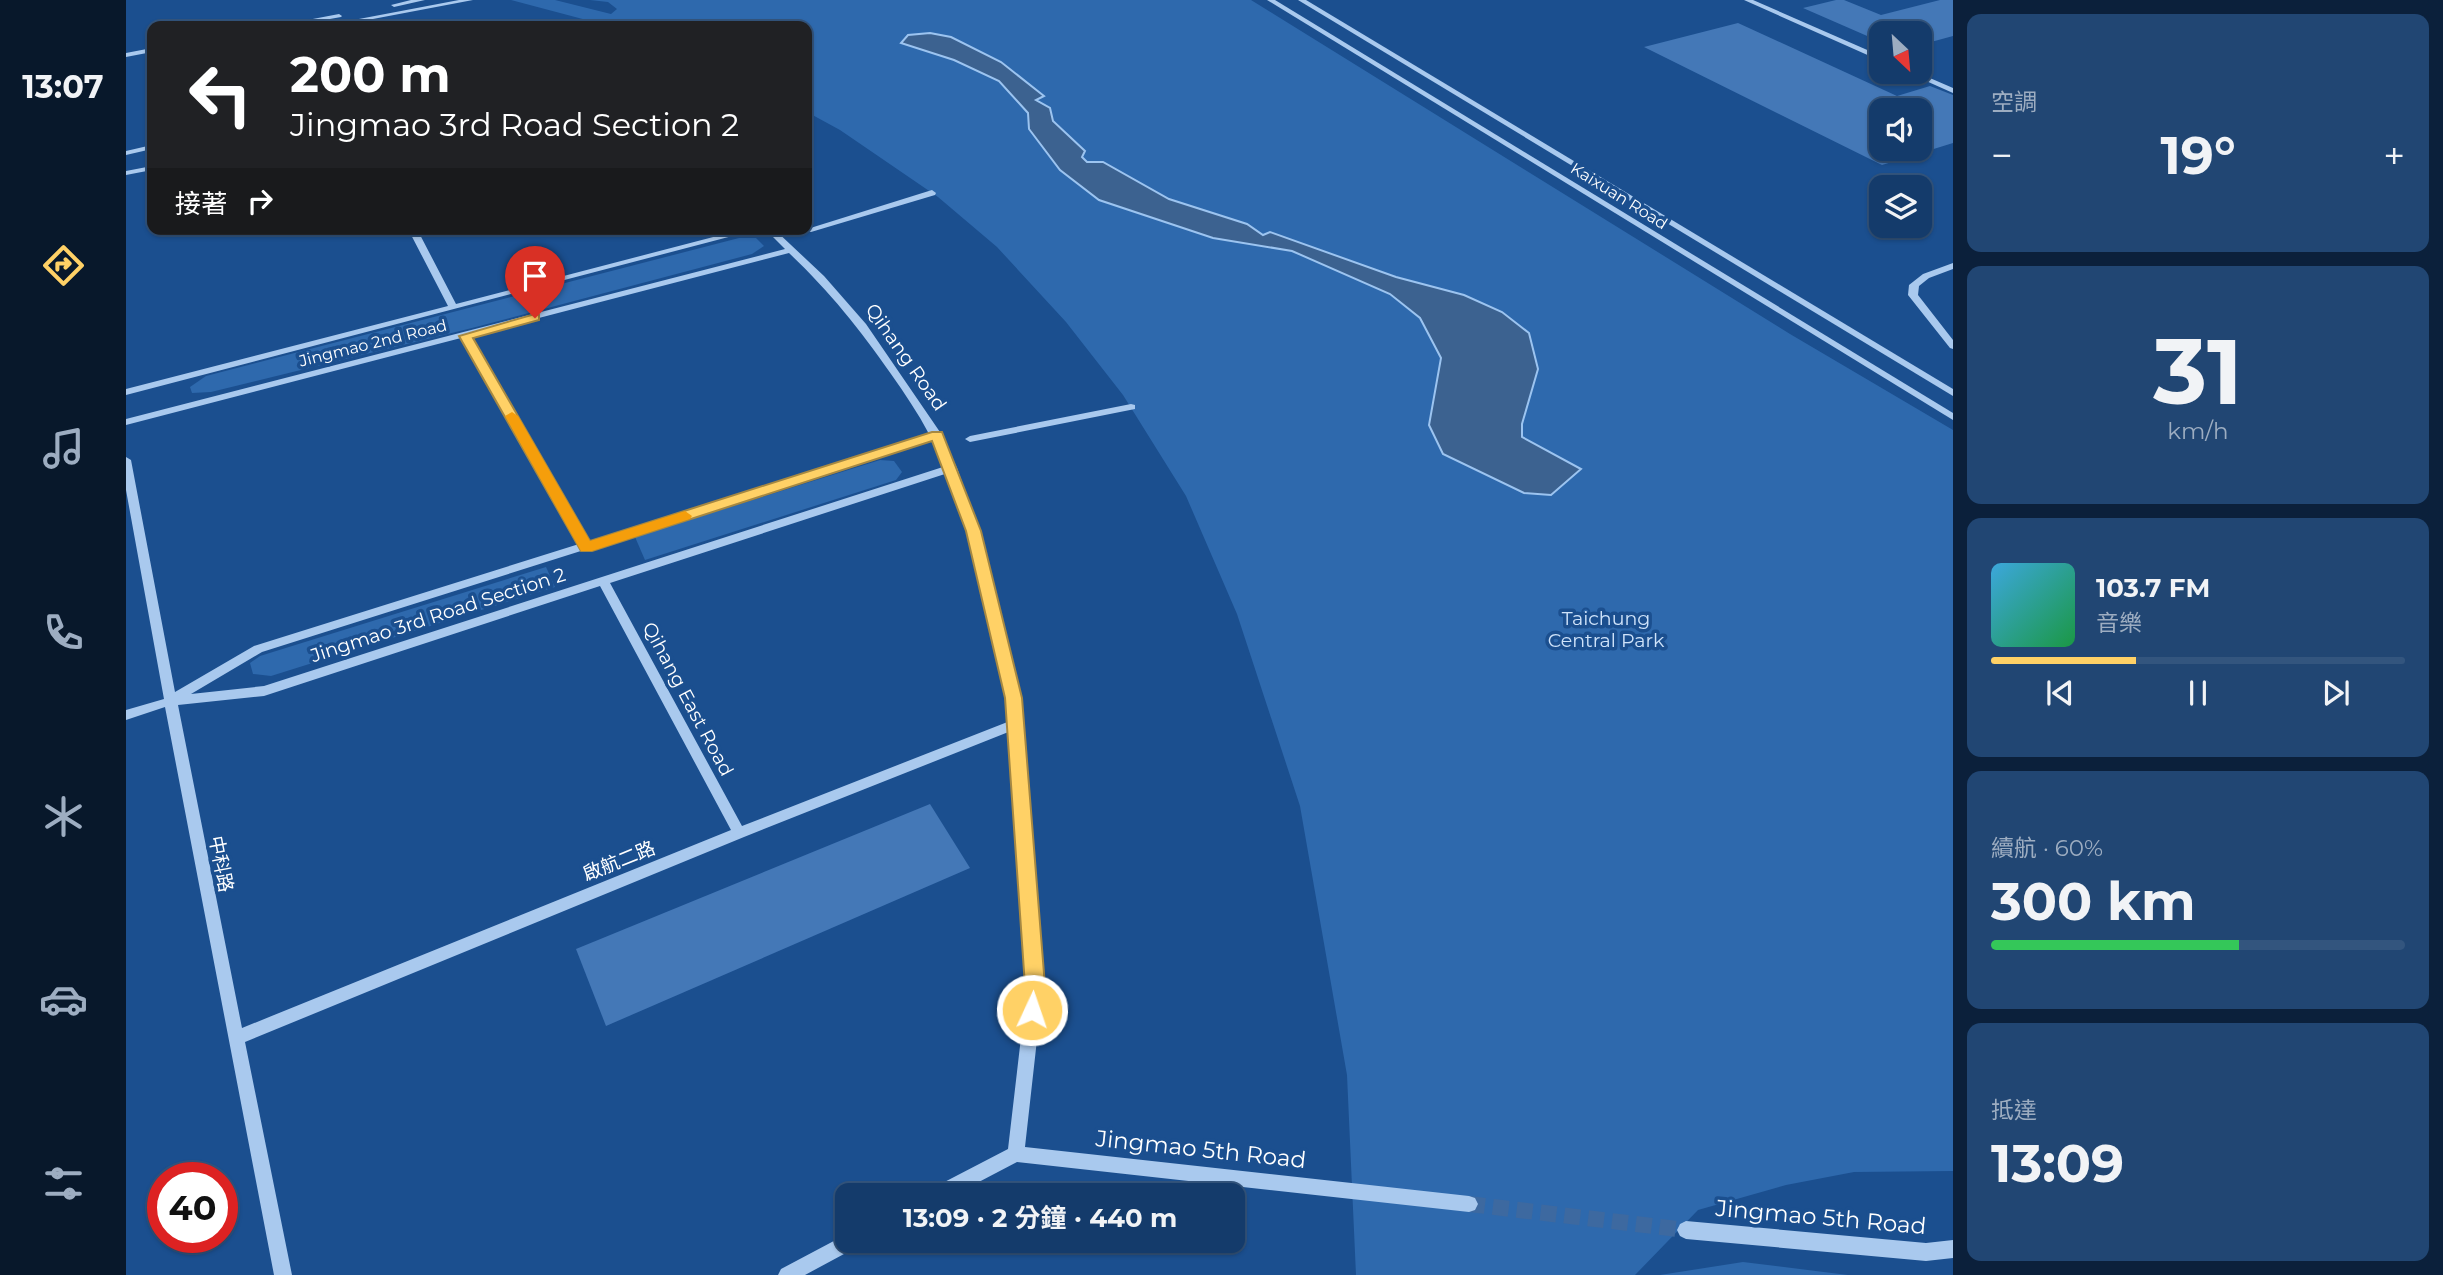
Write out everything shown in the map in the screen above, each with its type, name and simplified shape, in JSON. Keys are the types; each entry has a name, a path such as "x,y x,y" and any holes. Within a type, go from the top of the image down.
{"street":[{"path":"339,20 422,0"},
{"path":"329,21 470,0"},
{"name":"Kaixuan Road","path":"1270,0 1953,417"},
{"name":"Kaixuan Road","path":"1301,0 1953,393"},
{"path":"1751,2 1768,0"},
{"path":"1751,2 1869,54"},
{"path":"126,55 147,51"},
{"path":"126,63 147,59"},
{"path":"1932,81 1953,90"},
{"path":"126,153 147,148"},
{"path":"126,173 147,169"},
{"path":"812,229 932,193"},
{"path":"415,235 453,307"},
{"name":"Jingmao 2nd Road","path":"126,392 732,235"},
{"name":"Qihang Road","path":"775,235 821,278 863,326 937,435 974,531 1014,698 1035,986 1016,1154"},
{"name":"Jingmao 2nd Road","path":"126,422 790,250"},
{"path":"1953,266 1926,276 1914,285 1913,295 1953,346"},
{"path":"466,336 587,547"},
{"path":"970,439 1131,407"},
{"name":"Jingmao 3rd Road Section 2","path":"171,701 258,649 937,435"},
{"name":"中科路","path":"126,460 283,1275"},
{"name":"Jingmao 3rd Road Section 2","path":"126,715 171,701 264,691 951,468"},
{"name":"Qihang East Road","path":"604,582 739,833"},
{"name":"啟航二路","path":"236,1038 1017,723"},
{"path":"960,1183 1016,1154"},
{"name":"Jingmao 5th Road","path":"1016,1154 1469,1204"},
{"name":"Jingmao 5th Road","path":"1686,1230 1926,1252 1953,1249"},
{"path":"787,1275 835,1250"}],"green space":[{"name":"Taichung Central Park","path":"511,0 555,0 611,14 617,9 608,2 590,0 1251,0 1790,334 1953,430 1953,1171 1854,1172 1786,1185 1698,1210 1635,1275 1356,1275 1347,1075 1300,806 1237,614 1186,496 1123,395 1066,322 997,247 938,197 840,130 812,115 812,21 590,21"},
{"path":"739,238 756,238 764,246 752,254 472,328 211,392 192,393 190,387 206,376"},
{"path":"880,460 894,461 902,472 896,480 645,560 635,537"},
{"path":"546,567 555,587 271,676 253,674 250,663 260,656"},
{"path":"1743,1262 1848,1275 1660,1275"}],"shaded area":[{"path":"930,33 951,37 1001,62 1044,96 1036,100 1050,108 1053,121 1085,151 1082,157 1087,162 1103,162 1169,199 1247,224 1263,235 1270,232 1396,277 1464,295 1502,312 1529,333 1538,369 1522,424 1522,437 1581,469 1551,495 1524,493 1443,454 1429,425 1441,358 1420,318 1390,294 1292,251 1213,238 1099,200 1060,170 1029,129 1028,113 999,81 954,60 901,43 908,35"}],"building":[{"path":"1844,0 1881,15 1940,0 1953,0 1953,36 1932,42 1932,21 1869,21 1869,37 1803,8"},
{"path":"1738,23 1897,96 1930,86 1953,95 1953,143 1932,150 1932,98 1869,98 1869,159 1644,47"},
{"path":"1874,161 1895,161 1882,165"},
{"path":"930,804 970,868 606,1026 576,949"}],"tunnel":[{"path":"1469,1204 1686,1230"}],"slow traffic":[{"path":"512,416 587,547 685,516"}],"route":[{"path":"535,318 466,336 587,547 937,435 974,531 1014,698 1035,986 1032,1010"}]}
